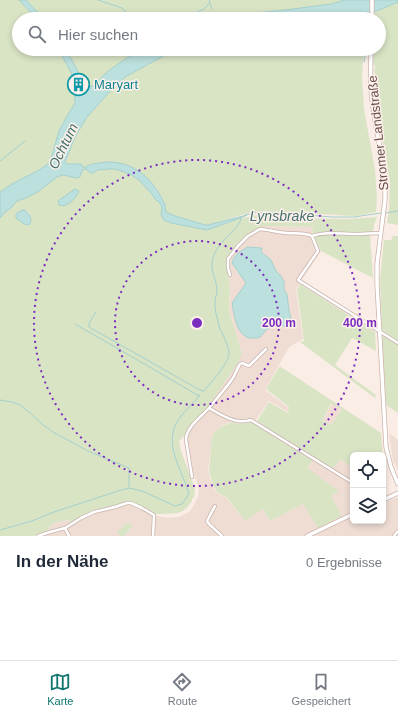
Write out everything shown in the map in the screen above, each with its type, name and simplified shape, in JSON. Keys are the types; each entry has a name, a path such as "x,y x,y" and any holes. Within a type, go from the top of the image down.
{"main road":[{"path":"372,0 372,12"},
{"name":"Stromer Landstraße","path":"371,56 372,100 385,174 384,213 376,274 386,448 388,460 398,484"},
{"path":"386,499 398,493"},
{"path":"307,536 350,515"}],"street":[{"path":"230,275 228,260 238,246 248,236 260,229 312,236 326,234 381,233"},
{"path":"312,236 318,251 298,280 398,343"},
{"path":"192,477 186,436 232,378 240,364 242,363 249,366 266,349"},
{"path":"209,408 232,419 240,421 251,420 350,481"},
{"path":"38,536 65,528 94,512 115,507 127,502 154,515 153,536"},
{"path":"216,506 207,521 222,536"},
{"path":"65,528 68,536"},
{"path":"394,536 398,531"}],"shaded area":[{"path":"261,226 313,227 312,234 321,251 296,289 303,339 289,347 265,390 289,408 288,412 269,401 256,420 239,424 232,421 220,427 213,434 208,471 212,485 216,492 226,498 245,521 263,509 270,521 303,504 307,468 314,459 340,459 350,466 350,524 386,524 386,502 398,497 398,536 124,536 133,526 117,532 120,536 40,536 67,528 94,513 122,505 130,504 153,515 166,518 179,517 189,512 192,508 198,497 199,491 197,482 191,470 185,435 242,354 229,309 230,287 226,259 242,239","holes":["247,247 261,252 271,260 276,271 284,282 284,290 287,294 291,319 267,329 260,337 247,337 240,330 234,314 232,303 246,283 232,264 234,257"]},
{"path":"332,403 342,409 331,425 323,420"},
{"path":"389,433 398,440 398,470 393,461"},
{"path":"70,520 71,524 65,527 47,531 52,524"}],"green space":[{"path":"0,0 19,0 30,12 12,12 12,56 62,56 71,72 74,82 75,103 59,131 48,164 0,192"},
{"path":"26,0 345,0 331,4 265,12 37,12"},
{"path":"398,2 398,225 387,223 390,182 374,84 375,65 373,65 374,56 386,56 386,12 375,11"},
{"path":"70,56 130,56 107,72 93,87 83,84"},
{"path":"163,56 364,56 362,77 364,109 375,170 377,198 376,212 355,216 265,211 248,213 205,225 166,212 165,205 156,187 115,162 91,164 85,168 66,164 65,162 75,137 87,117 125,77"},
{"path":"85,169 95,171 101,169 115,169 130,174 138,179 158,201 162,208 161,211 171,223 207,230 241,218 259,215 283,218 346,219 377,217 373,232 312,234 313,227 261,226 242,239 226,259 230,287 229,310 242,354 237,364 207,408 179,441 181,451 195,489 194,498 192,498 192,501 187,508 178,513 155,514 134,503 127,502 92,512 71,524 70,520 52,524 47,531 34,536 0,536 0,218 17,201 39,191 57,177 63,175 80,177 82,170","holes":["26,210 31,219 29,225 19,221"]},
{"path":"370,234 373,278 321,251 315,239 316,236 319,235"},
{"path":"393,236 398,236 398,413 386,405 380,280 384,240 391,240"},
{"path":"300,284 375,332 376,351 352,338 335,365 376,395 375,398 300,342 304,341 297,289"},
{"path":"279,367 381,433 383,452 350,452 350,466 340,459 332,470 257,421 269,402 288,413 289,407 266,389","holes":["331,403 342,409 331,425 323,420"]},
{"path":"232,422 238,424 251,422 313,460 307,468 339,491 331,496 342,516 318,528 303,504 270,521 263,509 245,521 227,498 217,492 209,472 213,434 219,428"},
{"path":"128,522 133,526 124,536 120,536 117,532"}],"water":[{"path":"19,0 26,0 37,12 30,12"},
{"path":"345,0 398,0 398,2 372,12 265,12 331,4"},
{"name":"Ochtum","path":"62,56 70,56 83,84 89,87 93,86 107,72 130,56 163,56 125,77 113,88 87,117 75,137 65,162 66,164 81,164 82,167 106,162 126,165 135,169 149,180 165,205 166,212 205,225 247,215 207,230 171,223 164,220 161,214 161,205 138,179 130,174 115,169 102,169 91,173 85,169 82,170 80,177 76,178 63,175 57,177 39,191 17,201 0,218 0,192 48,164 59,131 75,103 74,82 71,72"},
{"path":"75,189 79,191 72,201 62,206 59,205 58,201"},
{"path":"22,210 25,210 30,216 31,221 29,225 24,224 16,218 16,214"},
{"path":"247,247 262,248 261,252 271,260 276,271 281,276 284,282 284,290 287,294 291,319 285,327 281,324 276,325 266,330 257,338 243,335 240,331 235,320 232,303 246,283 232,263 236,255"}],"waterway":[{"path":"98,0 122,8 126,12"},
{"path":"209,0 212,9"},
{"path":"198,12 204,9 210,3"},
{"path":"364,62 365,56"},
{"path":"0,161 25,141"},
{"name":"Lynsbrake","path":"385,213 398,211"},
{"name":"Lynsbrake","path":"245,215 269,212 332,217 354,217 381,213"},
{"path":"203,392 222,369 229,355 227,345 220,329 215,308 217,290 212,270 212,263 217,249 240,223 241,218"},
{"path":"96,312 89,323 89,327 203,391"},
{"path":"75,324 199,396"},
{"path":"0,530 32,521 54,512 129,488 142,491 175,506 182,504 189,494 175,456 172,439 173,431 179,418 200,395"},
{"path":"0,400 20,405 53,432 88,451 129,468 129,487"}],"place":[{"name":"Maryart","path":"78,84"}]}
